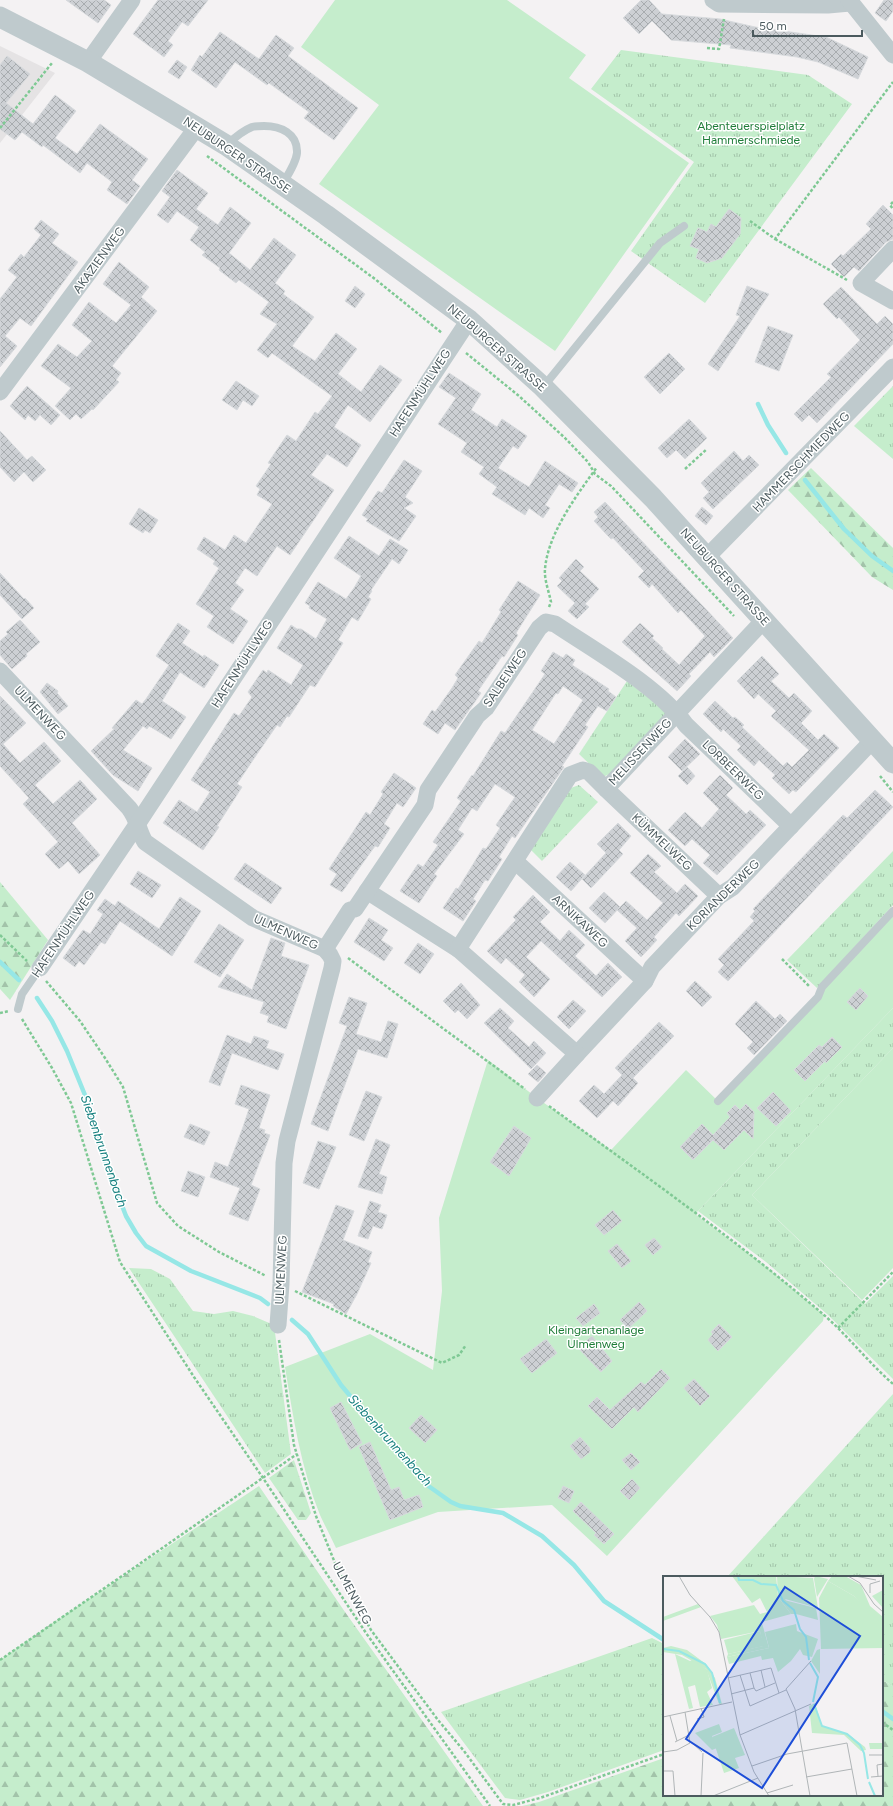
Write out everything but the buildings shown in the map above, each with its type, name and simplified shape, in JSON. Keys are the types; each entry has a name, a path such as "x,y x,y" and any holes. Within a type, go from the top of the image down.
{"street":[{"path":"88,62 132,0"},
{"path":"720,2 821,5 849,1 892,49"},
{"name":"NEUBURGER STRASSE","path":"0,17 88,62 192,134 226,145 282,184 468,320 543,387 708,556 758,627 873,740 886,769"},
{"name":"AKAZIENWEG","path":"0,392 192,134"},
{"path":"893,249 861,282 893,301"},
{"name":"HAFENMÜHLWEG","path":"37,972 138,823 468,320"},
{"name":"HAMMERSCHMIEDWEG","path":"708,556 893,367"},
{"path":"546,622 555,624 641,682 677,712"},
{"name":"SALBEIWEG","path":"327,952 350,910 355,909 425,805 428,790 477,716 486,708 539,628 546,622"},
{"name":"MELISSENWEG","path":"458,948 570,776 583,770 589,772 606,789 758,627"},
{"name":"ULMENWEG","path":"0,671 129,808 138,823 141,836 145,842 253,918 327,952 333,961 287,1141 284,1163 281,1290 278,1324"},
{"name":"LORBEERWEG","path":"677,712 686,724 791,826"},
{"name":"KORIANDERWEG","path":"537,1098 645,981 652,967 719,896 734,887 873,740"},
{"name":"KÜMMELWEG","path":"606,789 719,896"},
{"name":"ARNIKAWEG","path":"515,861 645,981"},
{"path":"367,891 458,948 578,1054"}],"lane":[{"path":"226,145 239,134 253,126 275,126 288,132 296,142 297,154 291,170 282,184"},
{"path":"543,387 660,243 684,226"},
{"path":"718,1101 818,997 818,994 826,982 893,911"},
{"name":"HAFENMÜHLWEG","path":"18,1008 22,994 37,972"}],"path":[{"path":"707,48 719,49 720,2"},
{"path":"46,59 58,64"},
{"path":"0,128 53,62"},
{"path":"775,239 893,82"},
{"name":"NEUBURGER STRASSE","path":"192,134 375,279 519,396 565,438 588,462 594,471 758,627"},
{"path":"893,202 890,206 893,209"},
{"path":"750,221 775,239 844,280 861,282"},
{"path":"685,469 707,449"},
{"path":"546,622 545,612 551,602 545,570 549,551 563,519 608,452"},
{"path":"886,769 893,792"},
{"path":"0,935 37,972 80,1021 123,1087 156,1203 178,1226 281,1290 442,1364 459,1355 466,1345"},
{"path":"327,952 340,953 345,956 537,1098 611,1150 763,1264 838,1328 893,1384"},
{"path":"782,959 818,994"},
{"path":"18,1008 71,1103 120,1262 194,1377 264,1478 366,1632 490,1806"},
{"path":"838,1328 893,1272"},
{"name":"ULMENWEG","path":"278,1324 288,1409 297,1454 316,1516 334,1561 371,1630 438,1720 464,1750 503,1805 513,1805 540,1798 663,1754"},
{"path":"0,1660 297,1454"},
{"path":"366,1632 371,1630"},
{"path":"883,1723 893,1730"}],"shaded area":[{"path":"0,46 55,73 0,143"}],"green space":[{"path":"335,0 507,0 586,55 569,78 689,163 555,351 319,184 379,105 301,47"},
{"name":"Abenteuerspielplatz Hammerschmiede","path":"621,50 808,75 852,104 705,303 631,251 694,162 591,89"},
{"path":"893,386 893,459 854,426"},
{"path":"811,468 893,548 893,590 872,577 788,490"},
{"path":"627,681 667,712 618,770 603,777 579,754"},
{"path":"579,785 598,802 542,861 530,849 568,789"},
{"path":"893,851 893,905 817,988 787,960"},
{"path":"0,882 48,940 10,1000 0,989"},
{"name":"Kleingartenanlage Ulmenweg","path":"893,915 893,1008 695,1214 763,1264 824,1315 823,1321 607,1556 552,1505 438,1512 336,1548 313,1497 303,1461 285,1367 370,1334 433,1370 442,1291 439,1218 488,1060 537,1098 611,1150 686,1070 718,1101"},
{"path":"893,1008 893,1048 752,1195 865,1304 893,1276 893,1379 827,1314 766,1262 698,1211"},
{"path":"893,1048 893,1268 862,1300 752,1195"},
{"path":"129,1268 151,1269 170,1279 193,1311 214,1314 233,1311 253,1316 274,1325 291,1454 265,1473"},
{"path":"893,1394 893,1686 883,1681 883,1576 728,1576"},
{"path":"294,1460 311,1513 306,1520 298,1520 269,1478"},
{"path":"259,1486 345,1612 483,1806 0,1806 0,1660 48,1626"},
{"path":"652,1638 663,1644 663,1750 548,1792 520,1800 505,1798 441,1712"},
{"path":"883,1681 893,1686 893,1806 522,1806 539,1802 663,1758 663,1796 883,1796"}],"waterway":[{"path":"758,404 768,425 786,453"},
{"path":"805,480 844,529 872,556 893,571"},
{"name":"Siebenbrunnenbach","path":"0,962 19,980"},
{"name":"Siebenbrunnenbach","path":"37,998 52,1021 67,1051 87,1100 102,1153 126,1216 136,1233 146,1246 191,1271 260,1298 268,1304"},
{"name":"Siebenbrunnenbach","path":"292,1320 308,1334 341,1385 427,1485 451,1502 460,1506 503,1513 542,1536 574,1565 604,1601 663,1639"},
{"name":"Siebenbrunnenbach","path":"883,1712 893,1719"}]}
